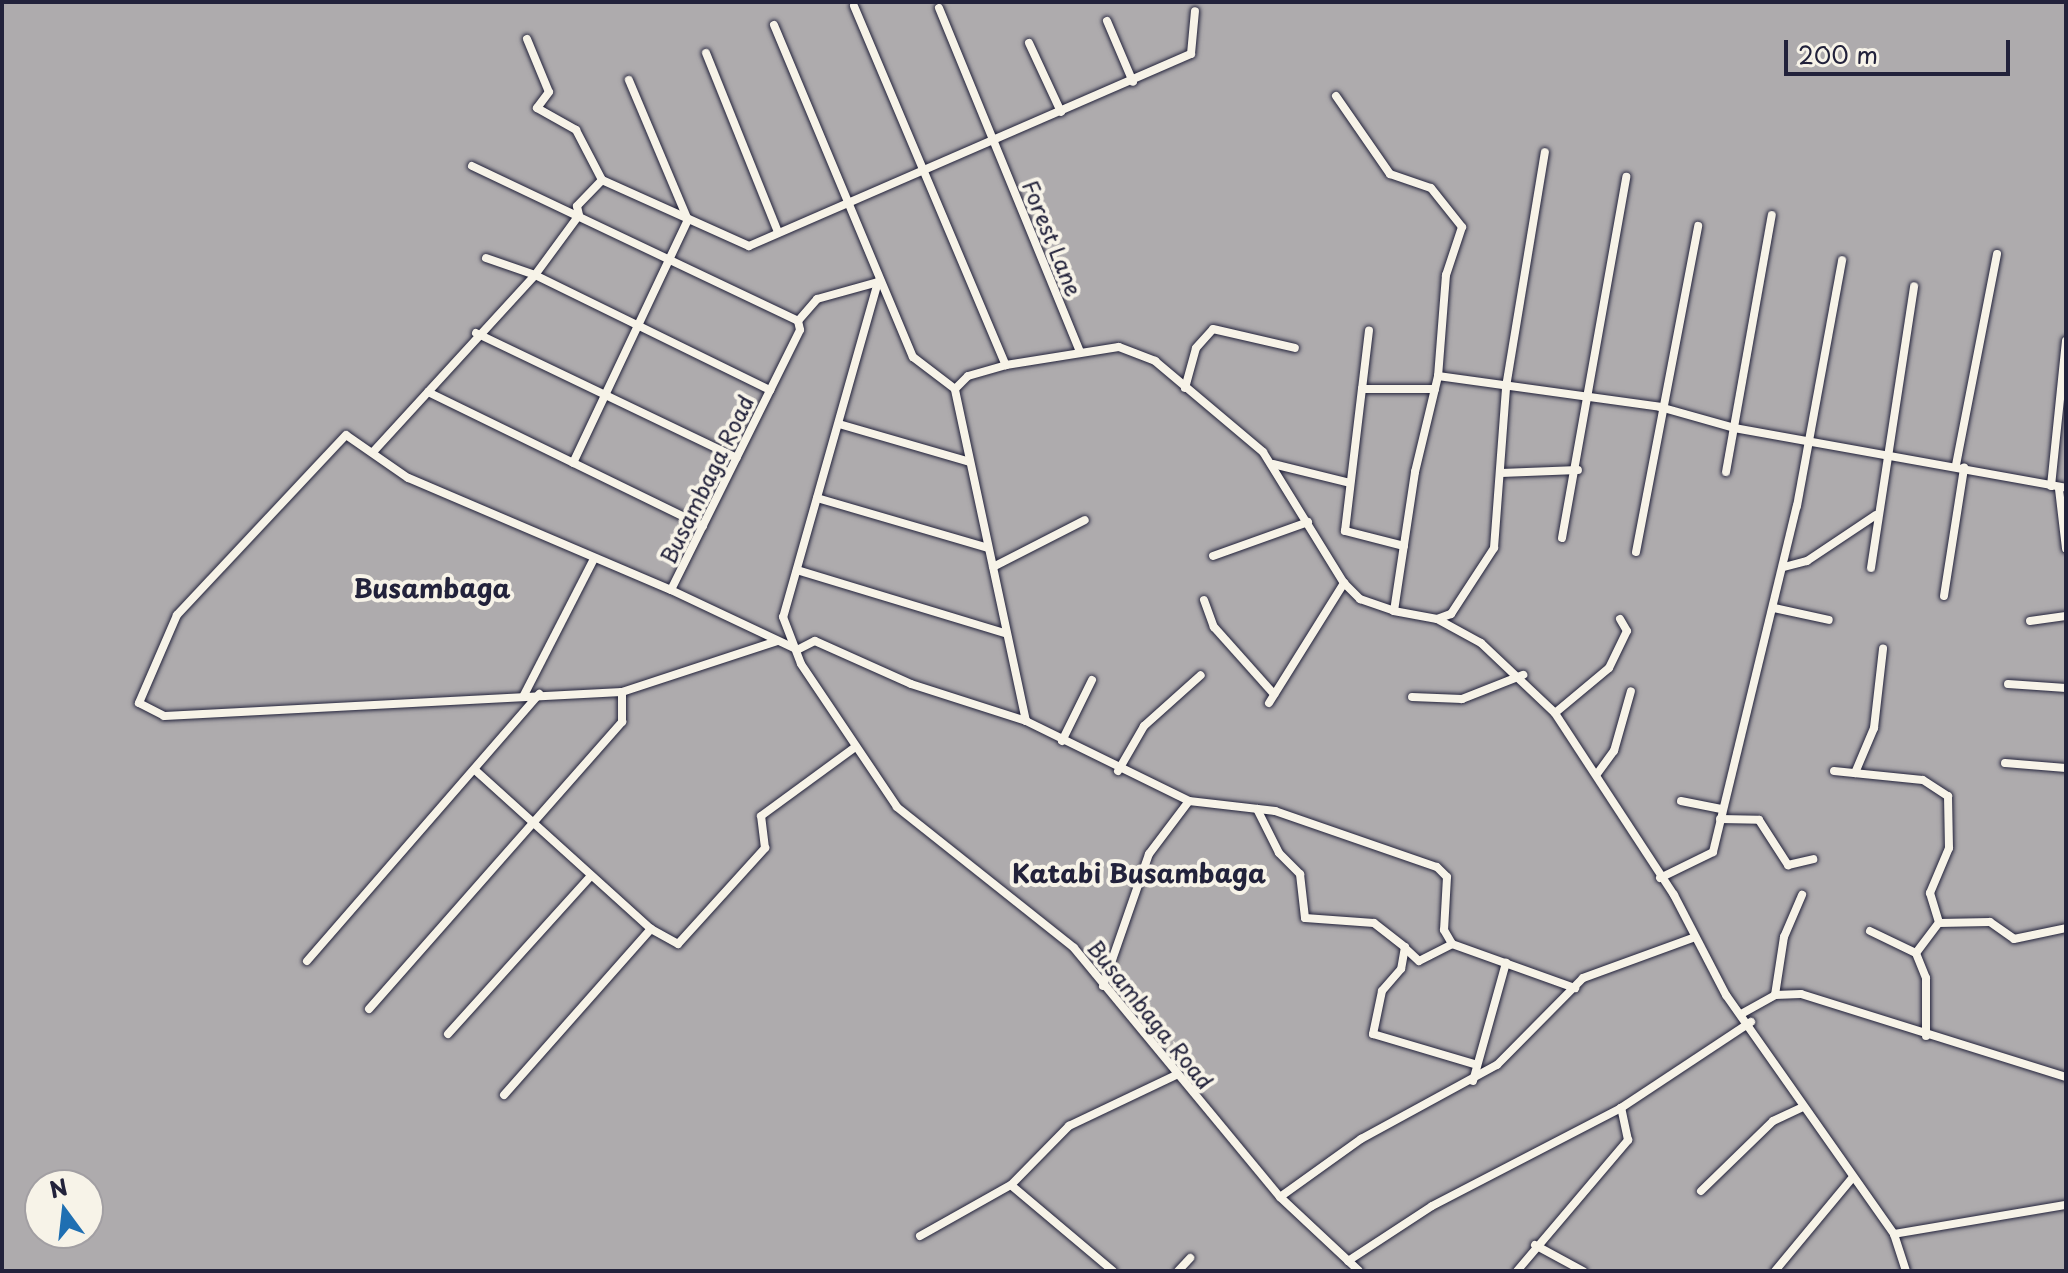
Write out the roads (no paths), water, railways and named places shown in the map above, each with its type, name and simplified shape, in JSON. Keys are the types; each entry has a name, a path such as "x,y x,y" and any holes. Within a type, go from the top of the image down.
{"street":[{"path":"854,6 1006,365"},
{"name":"Forest Lane","path":"939,8 1079,350"},
{"path":"527,39 548,87 537,108 576,130 602,180 744,246 1133,82 1191,54 1195,11"},
{"path":"1107,21 1133,82"},
{"path":"774,25 878,282 921,368 955,389 1026,721"},
{"path":"1029,43 1061,112"},
{"path":"706,53 778,232"},
{"path":"573,463 642,327 688,220 629,80"},
{"path":"1336,96 1390,174 1431,188 1462,227 1446,275 1438,376 1394,611"},
{"path":"1437,619 1451,614 1494,548 1506,387 1545,152"},
{"path":"472,166 798,321 817,299 878,282"},
{"path":"1562,538 1578,470 1584,401 1626,177"},
{"path":"373,452 476,333 535,275 579,215 577,206 602,180"},
{"path":"1726,472 1772,215"},
{"path":"1636,552 1660,407 1698,226"},
{"path":"1944,596 1960,466 1997,254"},
{"path":"486,258 535,275 770,390"},
{"path":"1660,878 1713,852 1721,809 1784,567 1811,441 1842,260"},
{"path":"878,282 783,624 797,650 815,641 911,684 1026,721 1118,771 1189,801 1257,809 1437,867 1447,877 1444,930 1452,944 1575,988"},
{"path":"1871,568 1884,456 1914,286"},
{"name":"Busambaga Road","path":"798,321 770,390 671,590 797,650 854,748 914,824 1074,948 1280,1197 1359,1271"},
{"path":"1185,388 1196,348 1213,329 1295,348"},
{"path":"1369,330 1345,531 1404,546"},
{"path":"476,333 737,458"},
{"path":"2066,341 2058,488 2066,549"},
{"path":"955,389 968,376 1006,365 1079,350 1135,349 1272,463 1344,583 1360,599 1394,611 1437,619 1523,675 1555,713 1597,774 1693,938 1751,1022 1801,1108 1894,1234 1906,1271"},
{"path":"1438,376 1584,401 1660,407 1734,428 1884,456 1960,466 2058,488"},
{"path":"1362,389 1435,389"},
{"path":"428,392 703,526"},
{"path":"839,424 970,462"},
{"path":"671,590 593,561 408,478 373,452 343,437 177,615 139,703 164,716 622,692 777,641"},
{"path":"1272,463 1350,483"},
{"path":"1501,473 1578,470"},
{"path":"817,498 988,548"},
{"path":"1784,567 1807,561 1876,515"},
{"path":"993,567 1085,520"},
{"path":"1213,556 1308,522"},
{"path":"524,695 593,561"},
{"path":"797,570 1005,633"},
{"path":"1269,703 1344,583"},
{"path":"1204,600 1214,627 1274,694"},
{"path":"1774,608 1829,620"},
{"path":"2030,621 2066,616"},
{"path":"1555,713 1609,668 1627,631 1620,619"},
{"path":"1855,773 1874,728 1883,649"},
{"path":"1118,771 1144,726 1201,675"},
{"path":"1412,697 1462,699 1523,675"},
{"path":"1062,741 1092,680"},
{"path":"2008,684 2066,688"},
{"path":"1597,774 1614,751 1631,691"},
{"path":"369,1009 626,717 622,692"},
{"path":"307,961 539,694"},
{"path":"475,770 651,929 678,944 690,936 765,848 761,816 854,748"},
{"path":"2005,763 2066,768"},
{"path":"1834,771 1923,780 1948,796 1949,848 1930,893 1939,923"},
{"path":"1103,986 1149,854 1189,801"},
{"path":"1681,801 1721,809"},
{"path":"1257,809 1279,853 1300,874 1305,918 1374,923 1419,961 1452,944"},
{"path":"1720,819 1759,820 1788,865 1813,859"},
{"path":"448,1034 591,876"},
{"path":"1775,995 1784,937 1802,895"},
{"path":"1939,923 1990,922 2014,939 2066,928"},
{"path":"1916,953 1939,923"},
{"path":"504,1095 651,929"},
{"path":"1870,931 1916,953 1926,978 1926,1036"},
{"path":"1280,1197 1361,1139 1473,1081 1540,1028 1575,988 1596,971 1693,938"},
{"path":"1405,947 1401,969 1382,991 1372,1033 1474,1064"},
{"path":"1473,1081 1474,1064 1506,963"},
{"path":"1743,1013 1775,995 1801,994 1926,1036 2066,1077"},
{"path":"1348,1261 1432,1206 1621,1108 1751,1022"},
{"path":"920,1236 1011,1185 1069,1126 1176,1075"},
{"path":"1517,1271 1535,1245 1628,1140 1621,1108"},
{"path":"1701,1191 1773,1121 1801,1108"},
{"path":"1775,1271 1853,1177"},
{"path":"1011,1185 1113,1271"},
{"path":"1894,1234 2066,1205"},
{"path":"1535,1245 1583,1271"},
{"path":"1178,1271 1190,1258"}],"district":[{"name":"Busambaga","path":"432,588"},
{"name":"Katabi Busambaga","path":"1139,873"}]}
